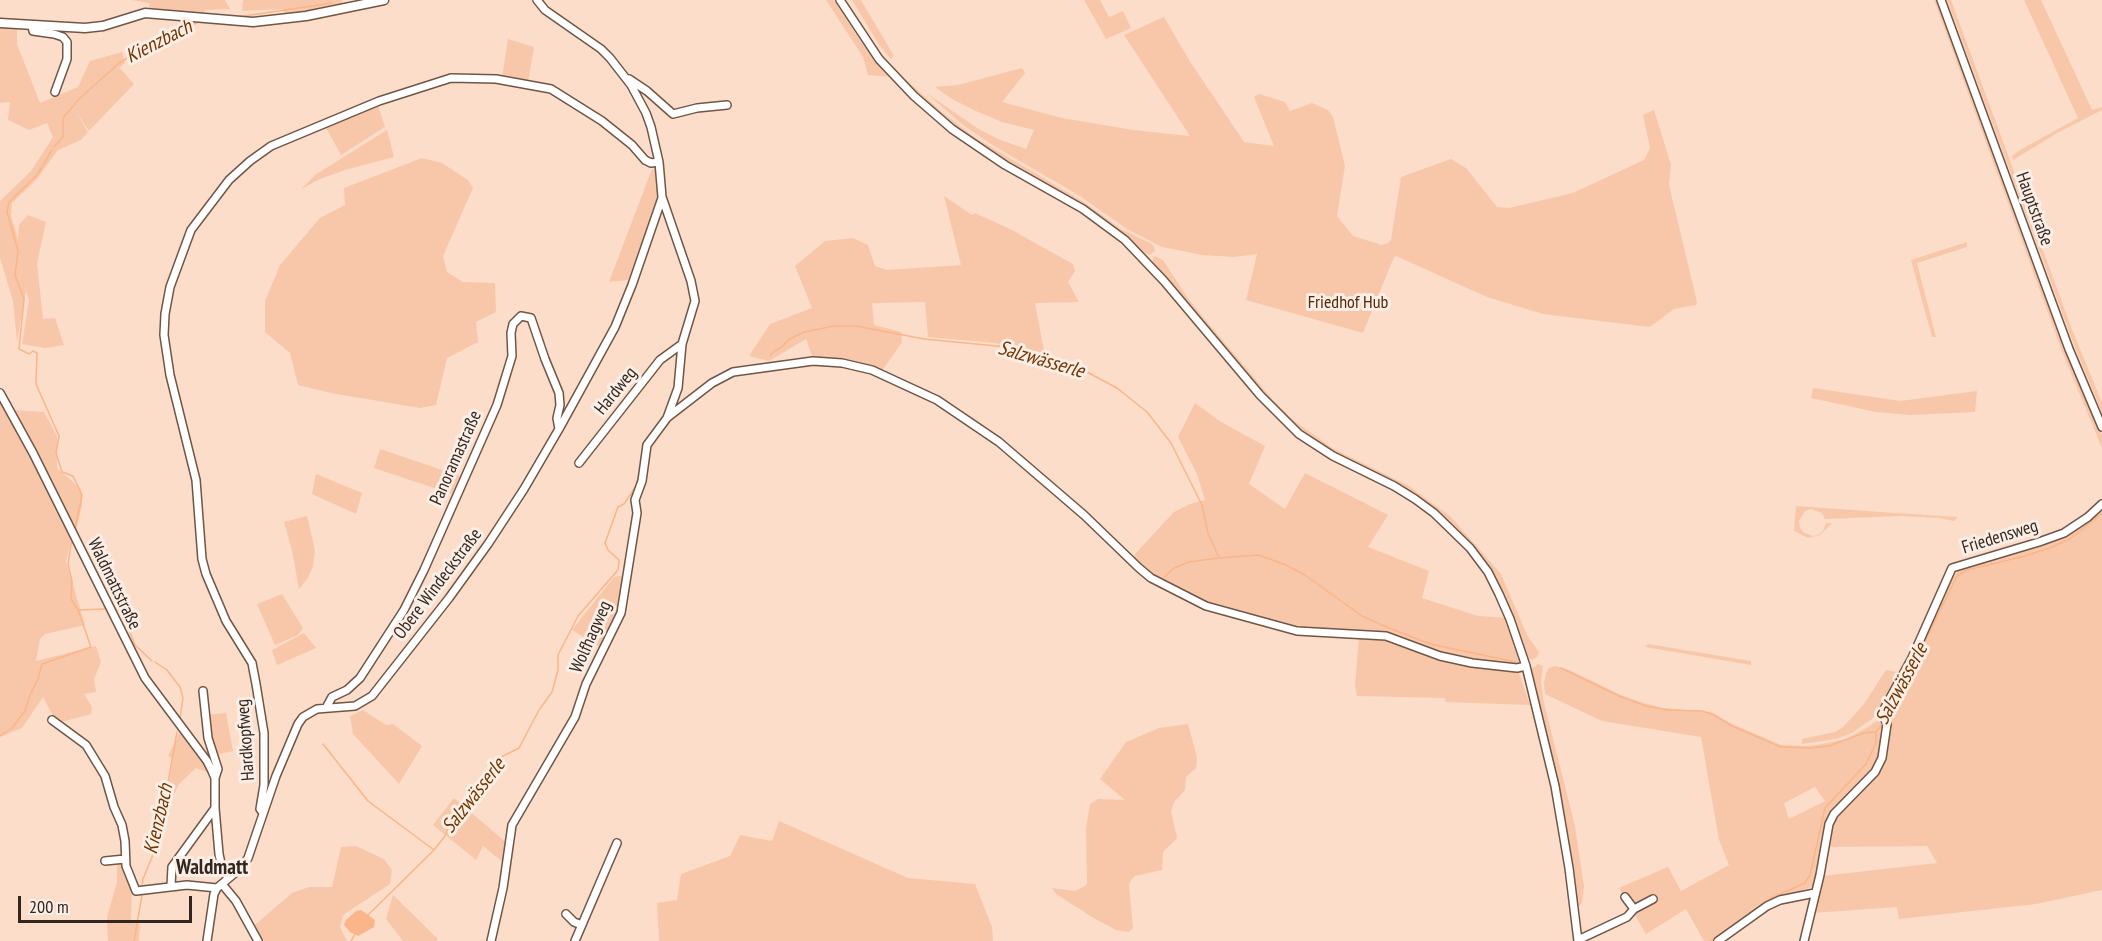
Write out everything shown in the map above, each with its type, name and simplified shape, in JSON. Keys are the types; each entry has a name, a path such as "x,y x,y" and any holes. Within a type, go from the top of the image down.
{"main road":[{"path":"0,23 86,28 103,26 145,14 253,22 306,16 384,0"}],"street":[{"path":"537,0 552,15 601,49 626,77 651,127 659,162 662,197"},
{"path":"840,0 879,59 896,79 938,117 974,145 1083,209 1125,240 1164,281 1265,401 1299,434 1333,456 1415,499 1453,530 1488,572 1510,620 1526,666 1555,786 1569,868 1578,941 1627,917 1634,909 1653,899"},
{"name":"Hauptstraße","path":"1941,0 2069,349 2102,427"},
{"path":"32,26 33,31 54,34 63,37 67,42 68,60 55,92"},
{"path":"626,77 642,87 673,114 697,108 727,105"},
{"name":"Hardkopfweg","path":"263,813 260,809 264,785 263,720 252,663 226,621 206,574 202,559 196,480 170,375 164,335 170,287 192,230 206,208 236,174 271,146 379,101 452,78 496,79 551,89 602,121 632,145 645,160 651,163 659,162"},
{"path":"635,93 642,87"},
{"name":"Wolfhagweg","path":"491,941 504,888 512,825 575,717 586,684 621,613 637,513 635,500 642,481 647,446 667,418 678,388 682,344 695,301 691,281 662,197"},
{"name":"Obere Windeckstraße","path":"207,941 210,914 222,884 245,863 276,776 298,724 309,713 327,708 349,707 372,696 488,544 559,429 621,314 662,197"},
{"name":"Panoramastraße","path":"327,708 332,697 347,690 360,678 404,610 424,570 496,405 512,356 513,324 521,316 531,318 544,359 559,393 560,405 557,418 559,429"},
{"name":"Hardweg","path":"579,463 660,360 682,344"},
{"path":"667,418 712,383 733,372 813,361 842,363 872,370 937,400 999,442 1084,515 1151,578 1206,606 1297,631 1386,636 1440,656 1472,663 1518,668 1526,666"},
{"name":"Waldmattstraße","path":"0,393 33,453 145,678 207,761 215,778"},
{"name":"Friedensweg","path":"1804,941 1821,875 1829,824 1834,814 1875,772 1882,758 1887,724 1882,713 1912,658 1952,568 2064,533 2088,517 2102,504"},
{"path":"203,691 208,738 218,769 215,778 214,808 222,884 236,901 258,941"},
{"path":"52,720 86,745 105,776 122,825 126,866 136,891 171,886 222,884"},
{"path":"171,886 172,867 214,808"},
{"path":"575,941 616,843"},
{"path":"105,861 125,858"},
{"path":"1718,941 1767,906 1780,900 1815,893"},
{"path":"1625,897 1634,909"},
{"path":"566,914 574,922 582,925"}],"green space":[{"path":"132,0 225,0 230,9 205,10 204,14 150,10 149,3"},
{"path":"243,0 342,0 343,5 285,16 282,9 242,11"},
{"path":"826,0 834,0 875,60 892,77 868,75 863,57"},
{"path":"852,0 861,0 894,56 891,59 880,46"},
{"path":"1084,0 1100,0 1109,17 1123,11 1131,28 1106,39"},
{"path":"1934,0 1938,0 2041,283 2102,435 2102,448 2063,354"},
{"path":"1947,0 1951,0 2073,332 2102,403 2102,413 2074,345"},
{"path":"2024,0 2041,0 2092,110 2102,107 2102,110 2059,132 2013,160 2012,156 2020,150 2078,118"},
{"name":"Friedhof Hub","path":"1164,17 1189,60 1244,142 1274,146 1254,97 1259,94 1285,102 1290,111 1312,103 1328,110 1333,117 1345,166 1337,216 1353,236 1382,245 1391,240 1401,177 1451,159 1466,168 1497,207 1509,208 1573,193 1644,160 1650,148 1643,115 1654,110 1671,165 1669,185 1696,305 1674,309 1650,327 1543,314 1487,297 1396,256 1363,333 1246,300 1257,254 1234,257 1202,255 1162,247 1127,229 1080,196 994,146 963,125 925,92 977,128 998,139 1026,149 1034,130 1002,122 978,112 952,99 935,87 958,85 1022,68 1025,73 1002,102 1062,118 1133,130 1190,136 1124,35"},
{"path":"0,26 17,28 17,44 40,103 78,87 90,61 122,52 125,63 114,72 120,68 134,84 89,131 76,112 88,132 81,140 58,150 37,179 12,203 11,216 18,239 19,225 28,215 46,222 37,263 43,319 55,318 64,345 45,348 22,344 29,300 26,291 17,342 13,301 0,258 0,201 31,171 53,137 47,123 29,130 8,120 10,102 0,103"},
{"path":"508,39 534,47 528,82 502,78"},
{"path":"903,77 976,138 1087,204 1121,229 1150,243 1154,246 1155,251 1150,255 1144,253 1116,228 1084,205 964,134 917,94 901,78"},
{"path":"378,105 385,127 341,155 325,126 351,114 354,119 352,114"},
{"path":"387,130 394,157 345,170 301,189 315,175"},
{"path":"422,158 442,163 468,180 473,188 443,256 447,272 463,282 495,283 496,312 476,322 478,342 447,358 436,405 420,408 298,385 290,353 265,332 265,301 280,265 320,218 345,205 344,188"},
{"path":"652,169 657,171 658,199 628,280 609,282"},
{"path":"944,196 972,215 975,213 1010,229 1073,264 1075,271 1068,282 1079,302 1035,303 1045,356 996,343 928,337 925,302 872,303 874,325 901,332 902,342 882,371 856,363 813,359 806,339 769,361 749,356 770,324 812,308 795,266 825,241 853,238 868,245 875,266 887,270 961,265"},
{"path":"1967,242 1967,247 1917,263 1936,337 1932,337 1911,260"},
{"path":"1155,256 1163,260 1187,297 1273,400 1293,420 1334,449 1409,486 1451,517 1501,574 1528,637 1539,652 1537,657 1532,660 1527,657 1501,590 1485,562 1458,530 1432,506 1414,494 1336,454 1291,422 1258,388 1152,262"},
{"path":"1813,388 1900,401 1977,391 1975,412 1910,415 1876,412 1811,398"},
{"path":"0,403 27,447 71,540 66,562 85,625 45,634 40,639 36,661 96,646 101,662 94,679 96,692 84,694 92,707 91,714 57,723 43,697 22,728 0,737"},
{"path":"1195,403 1221,422 1265,446 1249,484 1285,509 1305,473 1388,515 1368,547 1429,571 1422,598 1478,616 1507,618 1520,659 1518,663 1463,659 1439,653 1382,632 1298,629 1207,604 1168,584 1140,566 1134,559 1135,554 1174,512 1205,500 1197,474 1178,437"},
{"path":"12,410 44,412 57,436 57,468 81,489 82,506 75,534"},
{"path":"380,449 460,476 452,494 374,468"},
{"path":"316,474 362,493 356,514 312,494"},
{"path":"1796,506 1958,517 1954,521 1901,516 1825,519 1822,513 1811,509 1805,511 1799,521 1804,533 1818,535 1823,531 1826,523 1832,523 1820,535 1808,538 1794,531"},
{"path":"2102,508 2102,890 2036,904 1899,919 1897,907 1812,913 1822,876 1937,863 1927,846 1827,847 1831,823 1836,815 1878,770 1891,722 1887,716 1888,705 1946,588 1956,573 1961,568 2042,543"},
{"path":"307,516 315,550 313,566 308,578 299,589 284,522"},
{"path":"625,575 614,622 600,647 572,630 614,577"},
{"path":"282,594 303,628 298,635 275,645 257,604"},
{"path":"304,633 316,648 277,665 272,650"},
{"path":"1359,637 1384,637 1438,658 1518,670 1530,705 1446,702 1444,698 1357,696 1355,685"},
{"path":"1648,644 1751,661 1751,665 1645,647"},
{"path":"1538,664 1543,666 1541,681 1543,699 1575,826 1584,887 1582,903 1577,908 1560,792 1531,669"},
{"path":"1555,666 1569,670 1623,696 1644,703 1663,708 1711,712 1732,724 1781,745 1810,746 1846,739 1876,721 1883,722 1880,757 1873,770 1832,814 1814,886 1769,902 1714,941 1704,941 1686,909 1646,934 1619,888 1668,867 1681,891 1729,865 1719,840 1701,737 1602,721 1545,694 1544,683 1549,668","holes":["1815,787 1825,801 1789,819 1784,803"]},
{"path":"1886,670 1902,673 1881,709 1872,719 1852,733 1836,739 1802,744 1802,739 1835,732 1843,727 1864,704"},
{"path":"363,710 386,725 393,724 422,746 399,784 353,734 350,716"},
{"path":"226,713 233,751 215,755 205,715"},
{"path":"1188,724 1197,757 1196,768 1186,777 1185,790 1174,802 1171,811 1177,838 1163,852 1162,870 1135,876 1131,880 1129,885 1133,928 1129,932 1116,930 1056,894 1052,888 1075,891 1087,883 1086,828 1090,804 1098,799 1125,800 1100,779 1126,742 1159,728"},
{"path":"180,732 204,763 207,772 196,768 179,784 173,796 167,794 173,759 168,756"},
{"path":"454,798 507,843 504,863 483,846 476,860 433,825"},
{"path":"779,821 908,878 975,884 992,927 993,941 659,941 657,903 677,900 681,874 730,856 740,835 772,841"},
{"path":"356,846 384,859 392,870 390,884 343,915 340,927 347,941 263,941 254,928 256,924 292,893 309,887 332,887 341,847"},
{"path":"117,863 122,864 132,888 131,923 140,924 139,941 108,941 107,917 117,882"},
{"path":"393,895 438,939 436,941 403,941 386,919"}],"shaded area":[{"path":"361,910 375,920 374,927 358,936 344,925 356,911"}],"waterway":[{"name":"Kienzbach","path":"238,17 332,3"},
{"name":"Kienzbach","path":"54,147 63,137 63,118 79,99 119,63 152,43 201,21"},
{"name":"Kienzbach","path":"52,150 37,175 9,202 7,212 18,251 15,275 24,299 19,349 29,354 33,351 37,353 36,384 59,436 56,453 62,472 73,476 82,495 75,529"},
{"name":"Salzwässerle","path":"770,356 788,340 804,332 834,326 856,326 924,339 1007,347 1087,372 1117,388 1147,412 1171,443 1202,505 1208,533 1219,558 1259,555 1305,575 1362,616 1389,628 1430,644 1516,662"},
{"name":"Salzwässerle","path":"368,915 434,850 445,836 453,816 499,758 519,748 539,710 552,692 558,670 558,655 578,616 618,570 619,560 608,550 605,543 618,507 624,504 636,486 640,469"},
{"name":"Salzwässerle","path":"1887,719 1957,576 1967,570 2052,547 2070,539 2102,513"},
{"name":"Kienzbach","path":"72,538 68,564 72,581 71,599 78,610 106,609"},
{"name":"Salzwässerle","path":"1164,577 1174,568 1189,562 1218,558"},
{"name":"Kienzbach","path":"115,609 121,609 135,645 152,661"},
{"path":"0,736 12,728 25,711 42,664 91,647 78,610"},
{"name":"Kienzbach","path":"155,662 167,670 180,687 183,698 180,718"},
{"name":"Salzwässerle","path":"1561,668 1619,696 1646,706 1667,710 1702,711 1714,715 1732,726 1781,747 1829,746 1864,733 1876,732 1884,722"},
{"name":"Kienzbach","path":"142,887 157,845 177,732"},
{"path":"1710,941 1771,898 1805,883 1810,875 1825,808 1866,764 1876,743 1876,732"},
{"name":"Salzwässerle","path":"323,744 368,801 434,850"},
{"name":"Kienzbach","path":"134,941 142,895"},
{"name":"Salzwässerle","path":"351,941 355,934"}],"district":[{"name":"Waldmatt","path":"212,868"}]}
